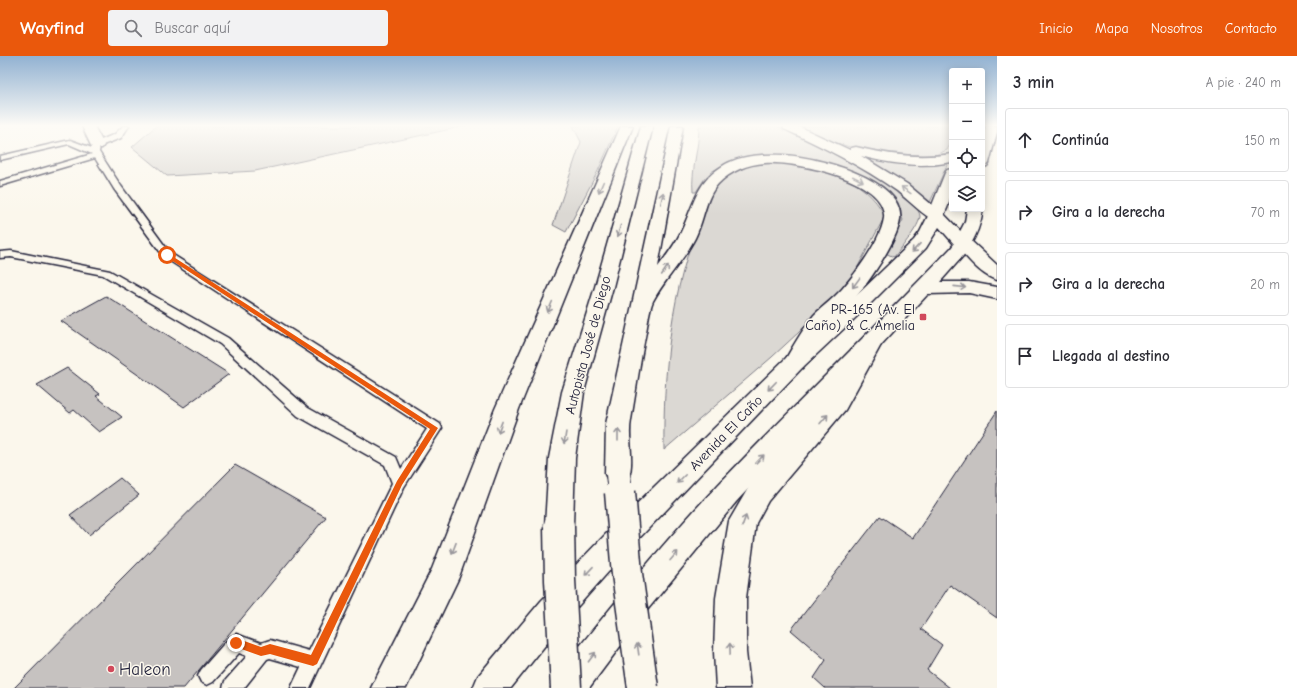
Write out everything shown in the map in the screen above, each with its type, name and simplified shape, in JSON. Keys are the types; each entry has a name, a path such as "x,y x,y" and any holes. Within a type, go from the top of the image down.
{"main road":[{"path":"388,688 444,577 507,409 614,155"},
{"name":"Autopista José de Diego","path":"567,688 560,580 559,526 562,458 573,392 604,287 639,155"},
{"path":"643,688 627,574 618,474 618,424 671,155"},
{"path":"850,155 887,176 916,197 936,215 983,263 997,274"},
{"path":"878,155 894,159 920,161 949,158"},
{"path":"643,302 686,238 701,199 709,186 714,179 727,170 752,161 782,159 819,164 847,174 871,186 883,196 890,205 892,219 885,238 869,265 848,293 824,316 795,362"},
{"name":"Avenida El Caño","path":"490,688 515,656 586,574 795,362 861,302 920,244 928,234 951,176"},
{"path":"567,688 638,598 727,494 948,263 963,243 972,222 974,212"},
{"path":"923,289 949,286 987,290 997,293"},
{"path":"733,688 730,652 731,598 743,521 759,493 837,404 872,343"}],"lane":[{"path":"0,158 11,155"},
{"path":"0,184 83,155"},
{"path":"99,155 117,187 167,255 435,428 399,483 300,688"},
{"path":"0,255 11,254 106,273 113,277 224,341 303,412 390,461 399,483"},
{"path":"207,676 236,643 261,652"},
{"path":"232,688 261,652 270,649 313,661"}],"shaded area":[{"path":"142,155 327,155 255,171 167,176"},
{"path":"576,155 605,155 566,232 553,225"},
{"path":"696,155 839,155 880,179 900,193 914,206 920,216 910,237 894,257 885,253 903,220 894,200 817,162 732,162 711,172 696,192 693,192 693,176"},
{"path":"901,155 934,155 920,158"},
{"path":"870,160 914,165 948,163 930,202"},
{"path":"774,163 806,166 838,175 865,191 876,202 885,216 855,272 838,296 772,357 664,450 667,360 676,301 691,243 710,195 723,178 734,171 747,166"}],"building":[{"path":"106,296 229,374 184,407 61,321"},
{"path":"67,368 100,394 96,396 122,417 99,432 74,410 70,413 37,385"},
{"path":"997,411 997,618 950,585 921,629 942,645 927,670 950,688 825,688 814,678 826,660 791,630 880,516 913,538"},
{"path":"235,465 326,517 184,688 14,688"},
{"path":"120,478 139,495 89,535 70,515"}],"place":[{"name":"PR-165 (Av. El Caño) & C. Amelia","path":"923,317"},
{"name":"Haleon","path":"111,669"}],"route":[{"path":"167,255 435,428 399,483 313,661 270,649 261,652 236,643"}]}
